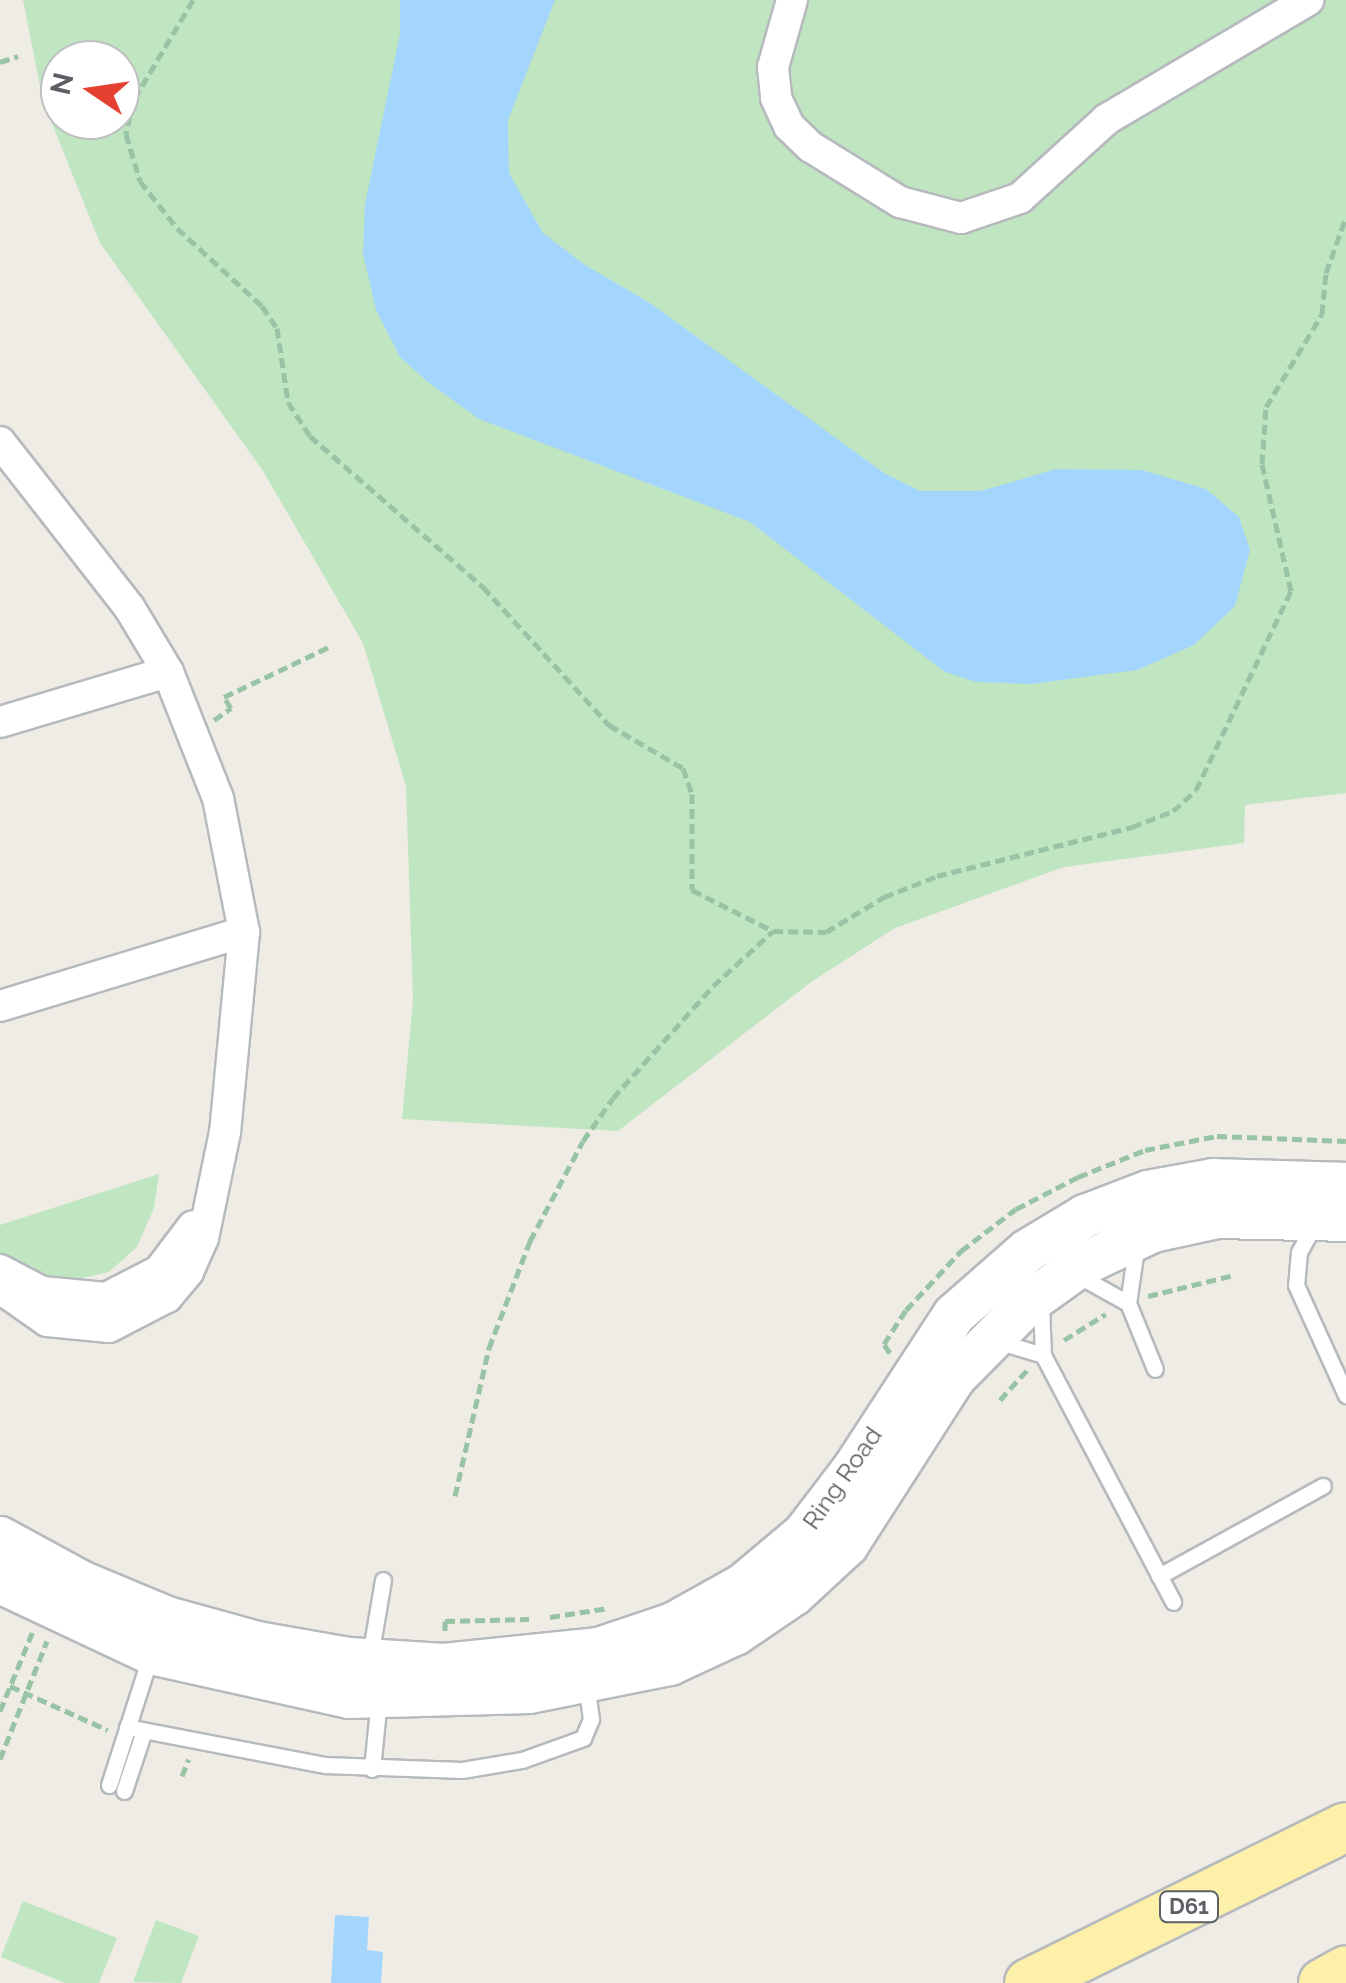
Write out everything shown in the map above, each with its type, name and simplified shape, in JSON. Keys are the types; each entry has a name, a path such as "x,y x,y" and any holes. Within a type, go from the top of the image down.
{"main road":[{"name":"D61","path":"1029,1983 1346,1827"},
{"path":"1324,1983 1346,1970"}],"street":[{"path":"792,0 773,67 776,98 789,126 811,147 900,202 960,218 1020,198 1107,119 1308,0"},
{"path":"0,442 129,606 168,672 196,734 234,864 244,932 236,1066 210,1198 188,1272 140,1316 109,1327 67,1327 21,1307 0,1288"},
{"path":"0,722 168,672"},
{"path":"0,1006 244,932"},
{"name":"Ring Road","path":"1,1584 151,1653 290,1687 599,1649 674,1624 743,1585 804,1534 856,1468 954,1316 1028,1251 1085,1216 1148,1192 1214,1180 1346,1184"},
{"path":"0,1270 42,1292 106,1298 159,1271 210,1198"},
{"name":"Ring Road","path":"0,1538 167,1618 374,1679 586,1684 670,1664 734,1634 794,1594 846,1545 955,1377 988,1341 1056,1283 1141,1236 1218,1217 1332,1220"}],"lane":[{"path":"1332,1220 1299,1252 1296,1286 1346,1396"},
{"path":"1141,1236 1128,1303 1155,1369"},
{"path":"1128,1303 1056,1283 1044,1355 1173,1602"},
{"path":"988,1341 1044,1355"},
{"path":"1159,1576 1323,1486"},
{"path":"372,1770 374,1679 384,1580"},
{"path":"116,1788 135,1729 151,1653"},
{"path":"135,1729 264,1757 372,1770 492,1766 576,1742 590,1726 586,1684"}],"path":[{"path":"194,0 133,101 126,134 140,181 177,228 262,306 277,328 288,402 310,436 346,461 483,587 609,725 683,768 692,794 692,890 773,931 826,932 884,896 937,876 1132,827 1173,811 1196,790 1291,591 1262,464 1266,407 1322,314 1326,273 1346,217"},
{"path":"0,62 18,56"},
{"path":"196,734 230,708 224,697 331,646"},
{"path":"455,1496 489,1348 530,1241 583,1142 613,1098 773,931"},
{"path":"1000,1400 1044,1355 1128,1303 1234,1276"},
{"path":"0,1711 51,1609"},
{"path":"0,1759 51,1609"}],"green space":[{"path":"23,0 1346,0 1346,793 1245,805 1244,843 1064,867 895,928 811,982 618,1131 402,1119 413,1000 406,786 363,643 263,471 100,243 59,140 140,140 140,40 40,40 40,86"},
{"path":"159,1174 154,1208 137,1247 109,1272 51,1285 0,1264 0,1225"},
{"path":"23,1901 117,1938 99,1983 65,1983 1,1957"},
{"path":"156,1920 199,1936 181,1983 133,1982"}],"water":[{"path":"400,0 555,0 508,120 509,173 543,233 585,265 650,303 884,473 920,491 981,491 1056,469 1142,470 1206,489 1239,517 1250,550 1235,606 1194,645 1137,670 1031,684 976,682 945,672 750,522 479,419 428,382 400,357 376,310 363,254 365,204 400,34"},
{"path":"335,1915 369,1917 367,1950 383,1952 381,1983 331,1983"}]}
